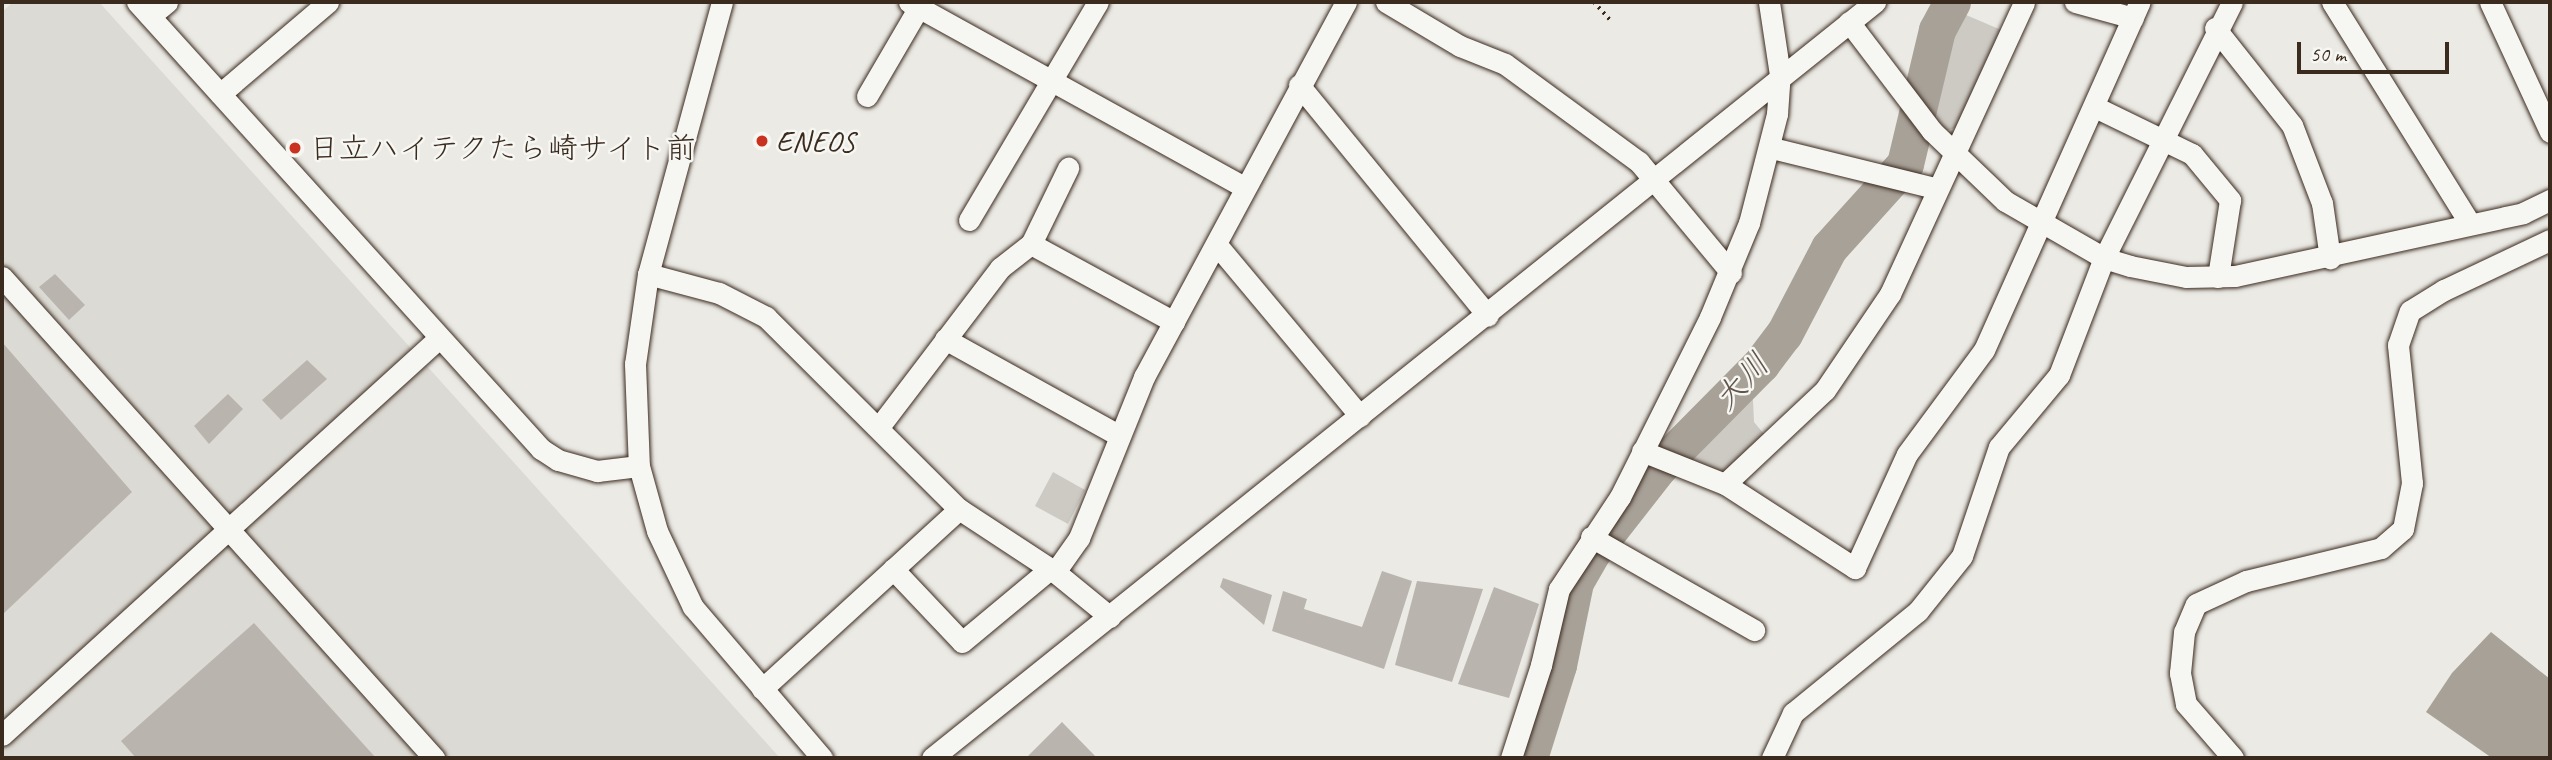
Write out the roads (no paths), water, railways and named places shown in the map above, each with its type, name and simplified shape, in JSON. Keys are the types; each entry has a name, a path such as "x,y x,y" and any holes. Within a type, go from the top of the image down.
{"street":[{"path":"167,2 143,9 533,441 558,460 597,471 639,466"},
{"path":"220,94 328,2"},
{"path":"722,2 648,274 635,364 639,466 657,531 693,607 822,758"},
{"path":"969,220 1098,2"},
{"path":"893,569 962,642 1053,570 1079,538 1118,435 1174,322 1217,245 1244,187 1346,2"},
{"path":"1386,2 1547,92 1639,162 1731,273"},
{"path":"1510,758 1541,665 1559,589 1648,454 1731,273 1772,148 1780,75 1769,2"},
{"path":"932,758 1488,316 1655,182 1780,75 1875,2"},
{"path":"1726,484 1825,390 1890,294 1928,186 1953,154 2024,2"},
{"path":"1648,454 1726,484 1855,568 1907,454 1984,350 2137,10 2074,2"},
{"path":"1772,758 1793,713 1918,611 1948,579 1962,556 1999,447 2059,375 2105,258 2215,28 2232,2"},
{"path":"2332,2 2470,224"},
{"path":"2490,2 2550,132"},
{"path":"867,96 914,4 1244,187"},
{"path":"1849,22 1932,131 1953,154 2005,201 2105,258 2186,276 2218,277 2330,258 2523,213 2550,200"},
{"path":"2215,28 2292,125 2322,203 2330,258"},
{"path":"1299,85 1488,316"},
{"path":"2095,107 2192,154 2230,200 2218,277"},
{"path":"1772,148 1882,172 1928,186"},
{"path":"879,427 1000,268 1031,244 1068,168"},
{"path":"2234,758 2186,704 2181,659 2184,632 2196,604 2246,581 2381,548 2403,529 2412,483 2398,345 2410,311 2444,290 2550,240"},
{"path":"1031,244 1174,322"},
{"path":"1217,245 1360,416"},
{"path":"648,274 719,293 766,317 960,509 1053,570 1110,617"},
{"path":"2,277 226,531 434,758"},
{"path":"2,735 439,338"},
{"path":"945,339 1118,435"},
{"path":"762,690 960,509"},
{"path":"1591,537 1754,631"}],"waterway":[{"name":"大川","path":"1529,758 1558,665 1575,582 1593,551 1658,468 1761,364 1784,334 1829,248 1905,164 1937,30 1952,2"}],"place":[{"name":"ENEOS","path":"762,141"},
{"name":"日立ハイテクたら崎サイト前","path":"295,148"}]}
